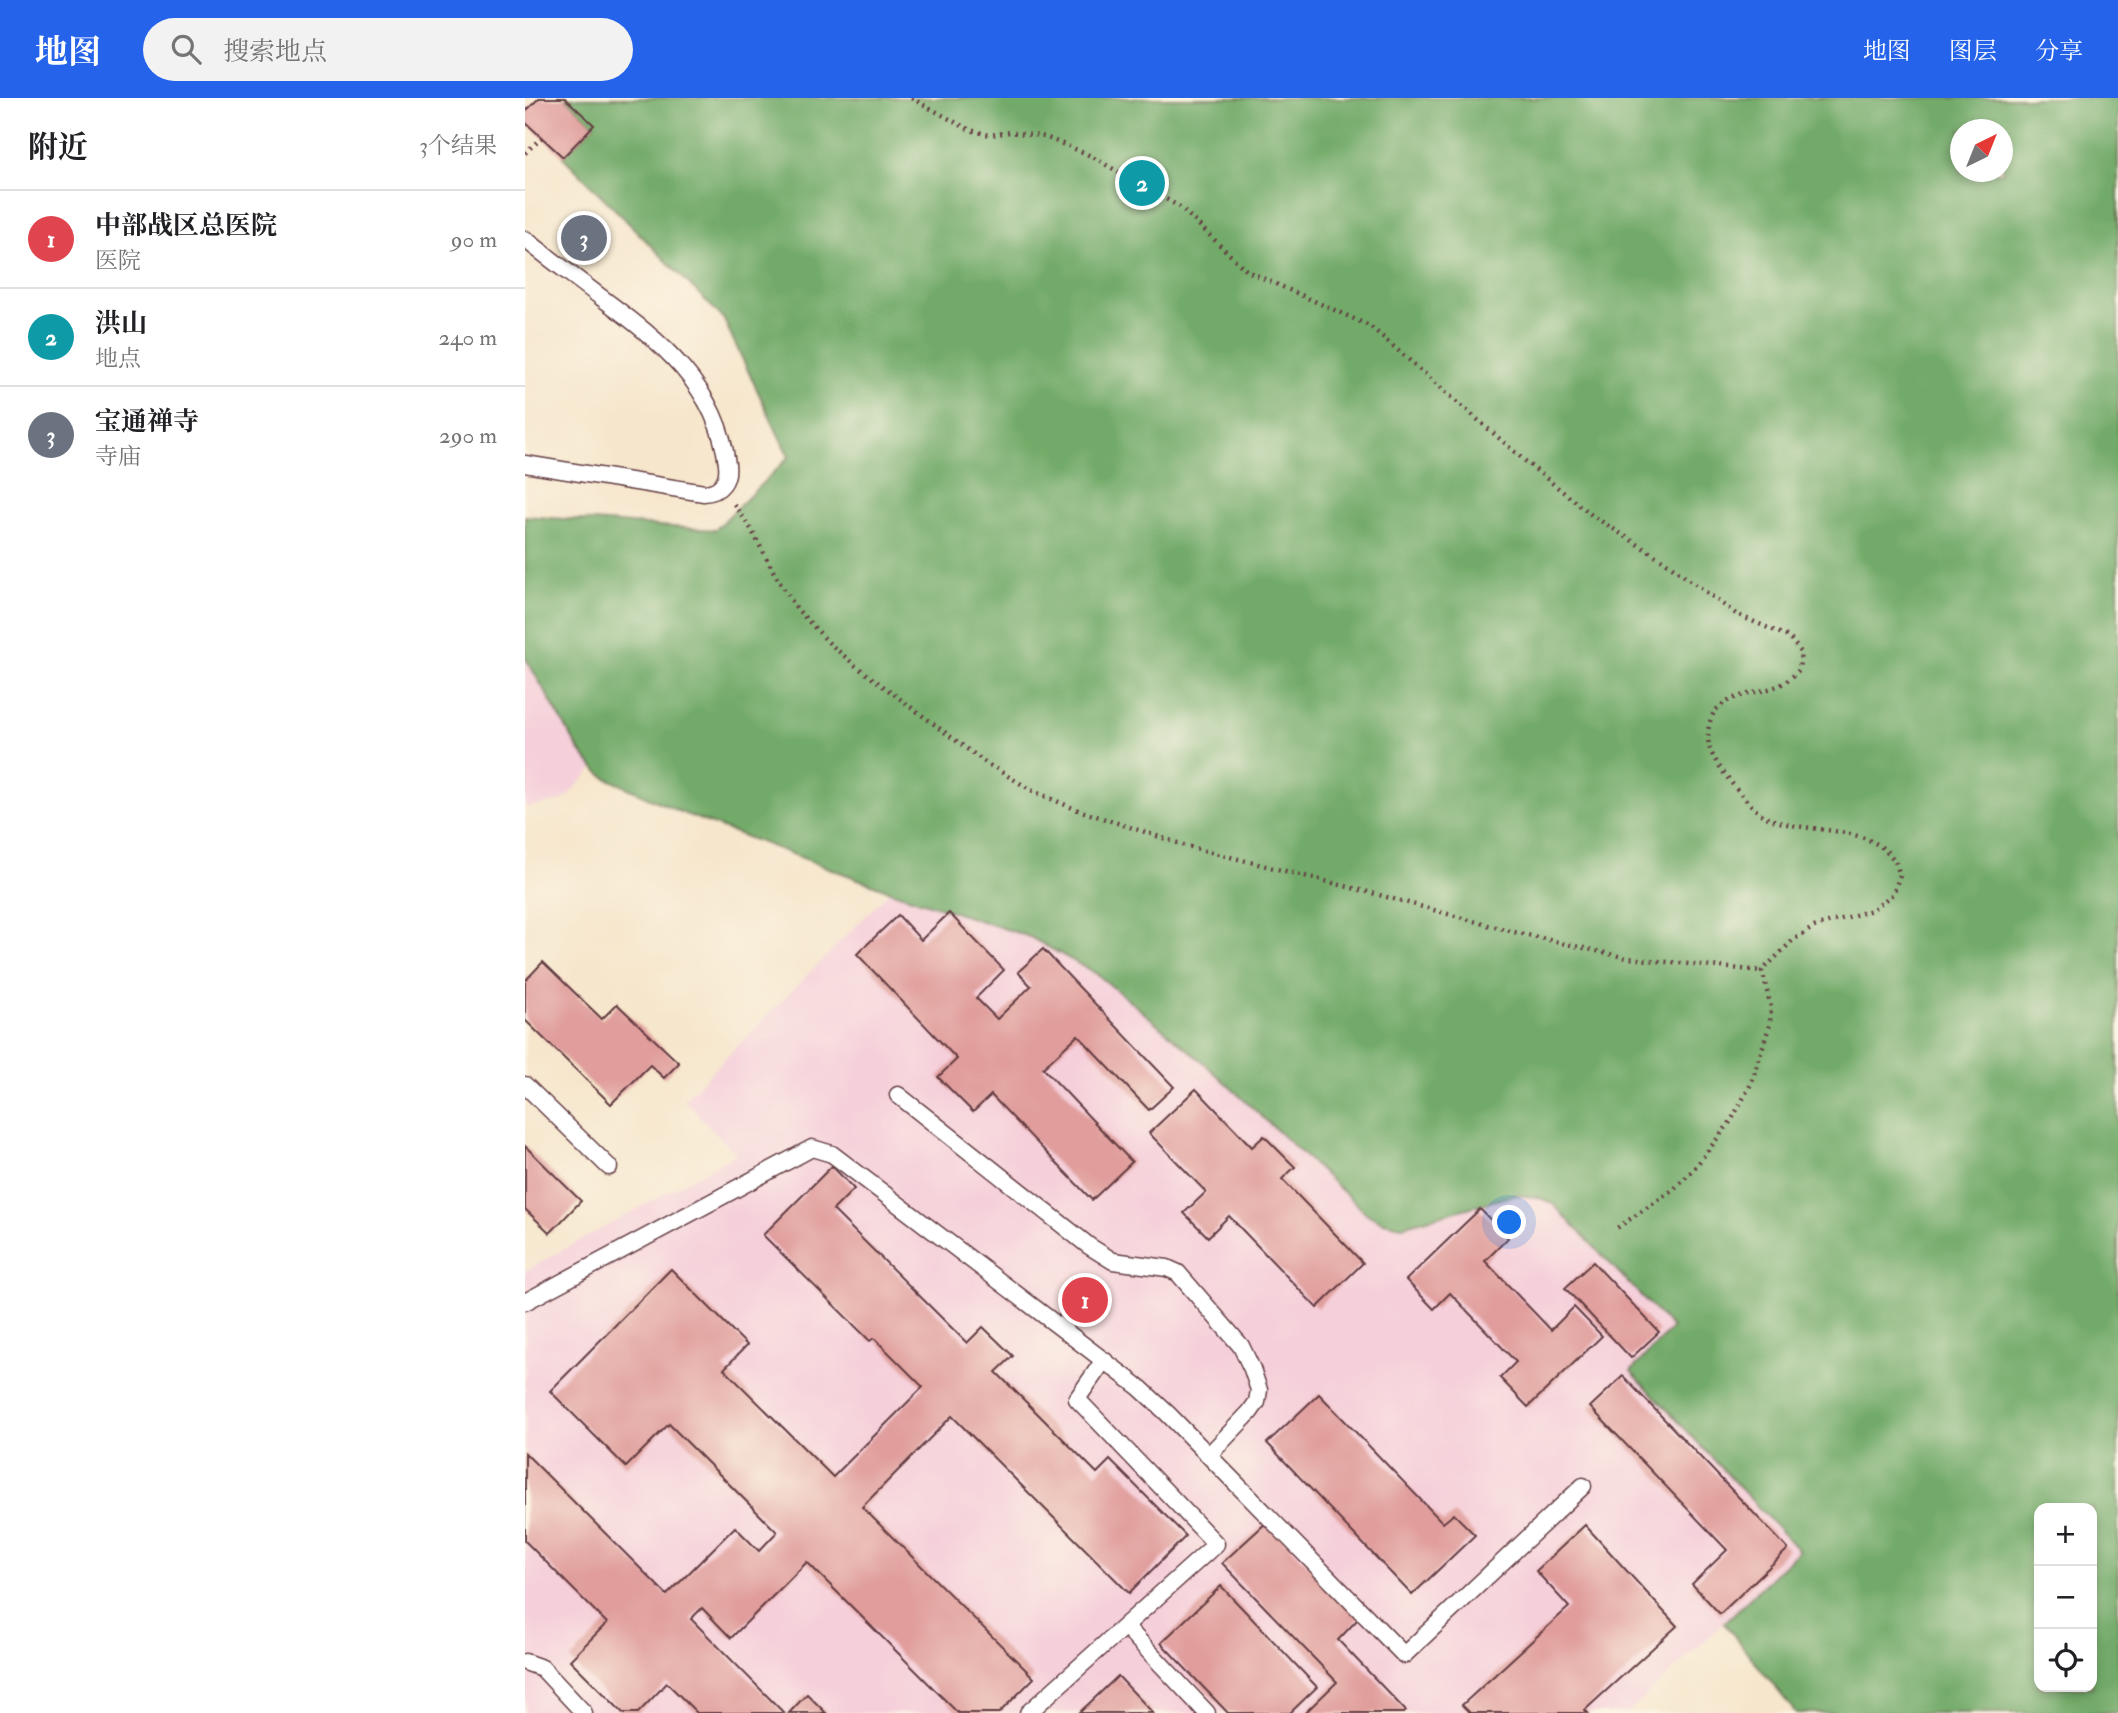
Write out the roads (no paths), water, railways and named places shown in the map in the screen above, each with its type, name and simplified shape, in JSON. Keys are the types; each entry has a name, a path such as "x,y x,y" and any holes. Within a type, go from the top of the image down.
{"lane":[{"path":"525,239 641,326 690,375 713,416 728,470 720,488 704,493 525,464"},
{"path":"525,1085 609,1167"},
{"path":"898,1095 1089,1246 1113,1261 1167,1268 1178,1273 1203,1300 1241,1346 1259,1390 1255,1406 1209,1455"},
{"path":"525,1302 812,1148 832,1154 1140,1388 1404,1655 1583,1486"},
{"path":"1028,1713 1216,1544 1077,1399 1104,1360"},
{"path":"1125,1626 1207,1713"},
{"path":"525,1662 542,1668 584,1713"}],"place":[{"name":"洪山","path":"1142,183"},
{"name":"宝通禅寺","path":"584,238"},
{"name":"中部战区总医院","path":"1085,1300"}]}
